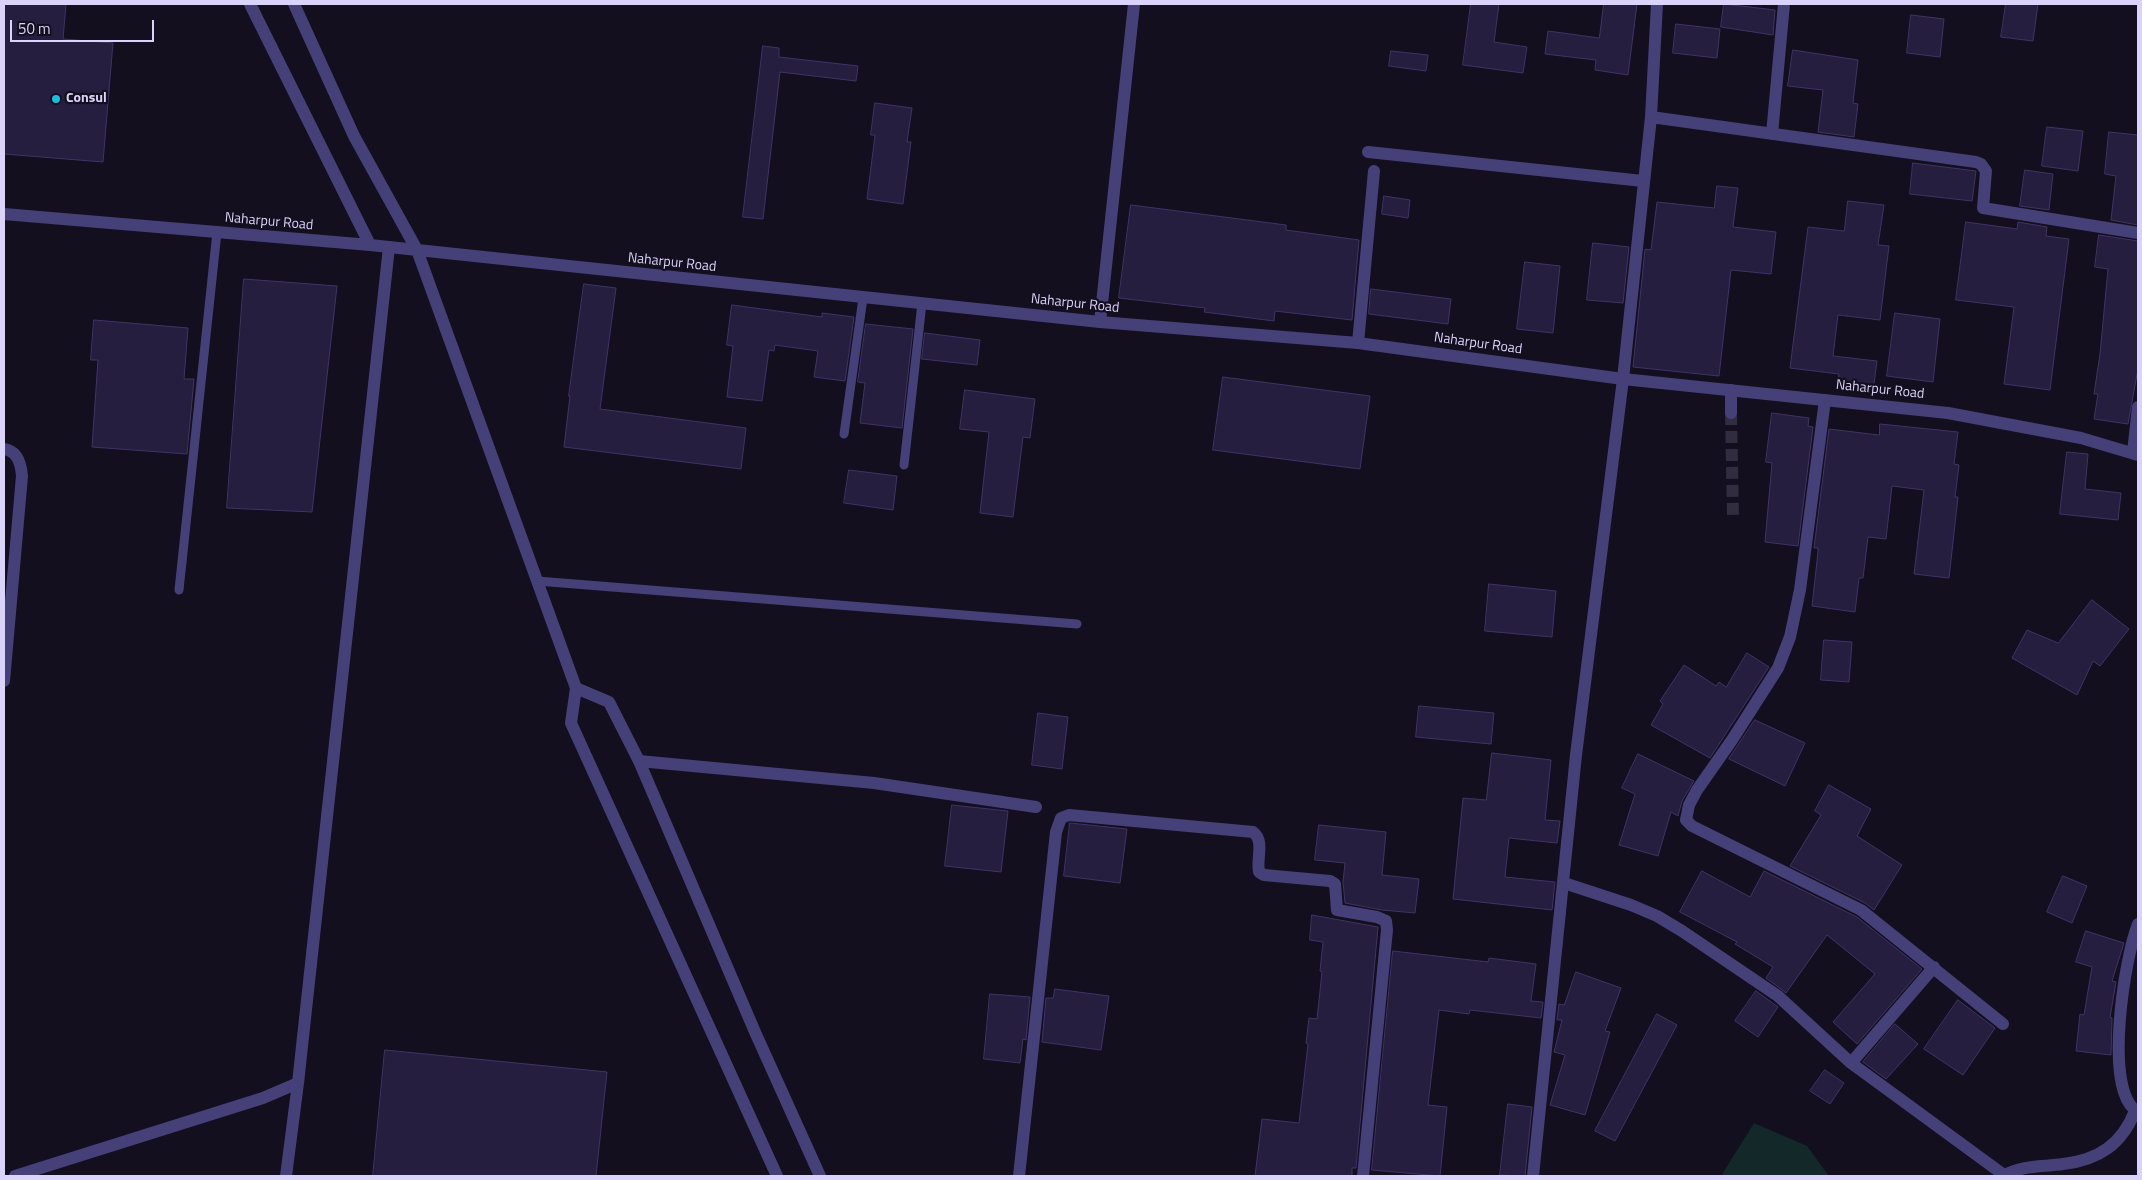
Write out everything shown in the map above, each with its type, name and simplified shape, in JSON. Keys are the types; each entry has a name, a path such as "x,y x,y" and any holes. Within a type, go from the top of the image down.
{"street":[{"path":"250,4 370,245"},
{"path":"294,4 354,136 416,250 576,688 571,723 777,1176"},
{"path":"1100,322 1134,4"},
{"path":"1533,1176 1576,755 1623,379 1643,181 1652,117 1657,4"},
{"path":"1772,134 1784,4"},
{"path":"1652,117 1976,162 1981,164 1986,171 1983,208 2138,233"},
{"path":"1368,152 1643,181"},
{"path":"1358,343 1374,171"},
{"name":"Naharpur Road","path":"4,214 370,245 1100,322 1358,343 1623,379 1948,413 2010,423 2081,438 2135,454"},
{"path":"286,1176 298,1083 389,247"},
{"path":"1731,390 1732,413"},
{"path":"1825,400 1800,590 1790,637 1778,668 1732,740 1697,790 1689,805 1686,820 1692,826 1861,910 2003,1024"},
{"path":"2135,454 2138,407"},
{"path":"4,449 9,450 19,459 22,476 4,681"},
{"path":"576,688 609,702 639,761 754,1032 820,1176"},
{"path":"639,761 776,772 874,783 1036,807"},
{"path":"1019,1176 1056,832 1061,818 1069,815 1254,832 1258,835 1259,841 1257,866 1259,872 1264,875 1330,881 1336,884 1337,910 1377,917 1386,921 1387,930 1364,1176"},
{"path":"1564,883 1631,905 1656,916 1682,931 1778,996 1851,1063 2003,1176 2019,1169 2064,1164 2093,1157 2114,1144 2127,1130 2137,1111 2122,1089 2118,1057 2128,958 2138,924"},
{"path":"1851,1063 1934,967"},
{"path":"16,1176 263,1098 298,1083"}],"lane":[{"path":"179,590 217,232"},
{"path":"844,434 863,298"},
{"path":"904,465 922,303"},
{"path":"537,581 1077,624"}],"green space":[{"path":"1754,1123 1807,1146 1829,1176 1721,1176"}],"building":[{"name":"Consul","path":"4,4 66,4 63,39 113,43 103,162 4,154"},
{"path":"1471,4 1499,4 1494,42 1527,47 1523,73 1463,65"},
{"path":"1604,4 1637,4 1628,75 1595,70 1596,60 1545,54 1548,31 1599,38"},
{"path":"1724,4 1775,10 1773,35 1721,27"},
{"path":"2006,4 2038,4 2033,41 2001,37"},
{"path":"1911,15 1944,19 1940,57 1907,53"},
{"path":"1676,24 1720,29 1717,58 1673,53"},
{"path":"763,46 779,48 779,57 858,66 856,81 780,72 763,219 743,217"},
{"path":"1793,50 1858,60 1853,103 1858,104 1854,137 1818,132 1823,90 1788,86"},
{"path":"1391,51 1428,55 1426,71 1389,66"},
{"path":"875,103 912,108 907,142 911,142 903,204 867,199 875,135 871,135"},
{"path":"2047,127 2083,131 2078,171 2042,166"},
{"path":"2109,132 2138,135 2138,225 2111,220 2116,176 2105,174"},
{"path":"1913,163 1976,171 1972,201 1910,194"},
{"path":"2025,170 2053,174 2049,210 2020,206"},
{"path":"1717,186 1738,188 1733,227 1776,232 1771,274 1731,270 1719,376 1633,367 1645,249 1651,250 1657,202 1714,208"},
{"path":"1384,196 1410,200 1408,218 1382,214"},
{"path":"1848,201 1884,205 1878,245 1889,246 1880,320 1838,315 1833,356 1877,361 1873,391 1837,387 1839,374 1790,368 1808,227 1844,231"},
{"path":"1131,205 1286,225 1286,230 1359,240 1352,320 1275,311 1274,321 1204,312 1205,308 1119,298"},
{"path":"1966,222 2017,229 2018,222 2047,227 2046,236 2069,239 2050,390 2004,384 2014,307 1956,300"},
{"path":"2099,235 2138,241 2138,369 2128,424 2094,419 2098,394 2094,394 2100,354 2108,269 2095,267"},
{"path":"1593,243 1629,247 1623,303 1587,300"},
{"path":"1525,262 1560,266 1553,333 1517,329"},
{"path":"244,279 337,286 312,512 227,508"},
{"path":"584,284 616,288 600,409 746,428 741,469 564,447"},
{"path":"1371,289 1451,299 1448,324 1369,314"},
{"path":"732,305 822,317 822,313 854,317 845,381 814,377 818,351 775,345 774,351 769,350 762,401 727,397 733,346 727,345"},
{"path":"1895,313 1940,319 1933,382 1887,376"},
{"path":"94,320 188,328 184,379 194,379 187,454 92,447 98,360 91,360"},
{"path":"866,324 913,329 902,428 860,423 865,383 858,382"},
{"path":"925,333 980,340 977,365 922,359"},
{"path":"1223,377 1370,396 1360,469 1213,450"},
{"path":"965,390 1035,399 1030,438 1023,437 1013,517 980,513 989,432 960,429"},
{"path":"1772,413 1809,418 1808,426 1813,427 1798,546 1765,542 1772,463 1766,462"},
{"path":"1880,424 1958,432 1954,464 1959,465 1955,497 1958,497 1949,578 1914,574 1924,490 1892,486 1886,539 1868,537 1863,578 1859,578 1855,612 1812,606 1818,552 1818,548 1814,548 1829,429 1879,435"},
{"path":"2067,452 2088,454 2085,489 2121,493 2118,520 2060,514"},
{"path":"849,470 897,476 893,510 844,503"},
{"path":"1489,584 1556,591 1552,637 1485,631"},
{"path":"2092,600 2129,629 2100,666 2093,661 2077,695 2012,658 2027,630 2058,643"},
{"path":"1824,640 1852,642 1849,682 1821,680"},
{"path":"1747,653 1769,667 1710,758 1651,725 1663,704 1660,701 1684,665 1716,686 1719,682 1726,687"},
{"path":"1419,706 1494,713 1491,744 1416,737"},
{"path":"1038,713 1068,717 1062,769 1032,765"},
{"path":"1755,720 1805,743 1785,786 1729,759"},
{"path":"1492,753 1551,760 1545,820 1560,821 1557,843 1509,838 1505,877 1555,882 1552,910 1453,899 1463,798 1486,800"},
{"path":"1638,754 1694,781 1682,801 1678,816 1671,812 1658,856 1619,845 1635,794 1622,788"},
{"path":"1829,785 1871,809 1857,836 1902,865 1874,910 1865,903 1790,866 1821,815 1815,811"},
{"path":"952,805 1008,811 1001,872 945,866"},
{"path":"1070,823 1127,829 1120,883 1064,876"},
{"path":"1319,825 1386,832 1382,875 1419,879 1415,913 1382,910 1345,903 1343,882 1345,863 1315,860"},
{"path":"1702,871 1750,897 1764,871 1857,917 1922,969 1857,1044 1833,1022 1875,974 1827,935 1786,993 1766,978 1773,967 1735,944 1737,942 1680,912"},
{"path":"2063,876 2087,886 2072,923 2047,912"},
{"path":"1312,915 1378,927 1356,1168 1352,1168 1352,1176 1255,1176 1262,1119 1299,1123 1309,1018 1317,1019 1322,972 1320,971 1323,942 1310,940"},
{"path":"2086,931 2124,943 2112,981 2116,982 2110,1017 2112,1018 2111,1055 2076,1051 2080,1014 2084,1015 2092,967 2076,962"},
{"path":"1393,951 1488,962 1489,958 1536,964 1531,1001 1543,1002 1541,1018 1470,1010 1469,1014 1439,1010 1428,1105 1447,1107 1440,1176 1372,1170"},
{"path":"1576,972 1621,988 1605,1031 1610,1032 1585,1115 1550,1105 1565,1055 1554,1052 1562,1020 1557,1020 1559,1004 1564,1005"},
{"path":"1055,989 1109,996 1101,1050 1042,1042 1046,998 1053,998"},
{"path":"1756,991 1778,1007 1758,1037 1735,1021"},
{"path":"990,994 1030,997 1026,1040 1023,1039 1020,1063 984,1059"},
{"path":"1958,1000 1995,1028 1963,1075 1924,1049"},
{"path":"1657,1014 1677,1025 1615,1141 1595,1131"},
{"path":"1895,1024 1918,1044 1886,1079 1863,1062"},
{"path":"385,1050 607,1072 596,1176 373,1176"},
{"path":"1825,1070 1844,1083 1830,1104 1810,1091"},
{"path":"1508,1104 1532,1107 1525,1176 1500,1175"}],"tunnel":[{"path":"1731,413 1733,517"}],"place":[{"name":"Consul","path":"56,99"}]}
